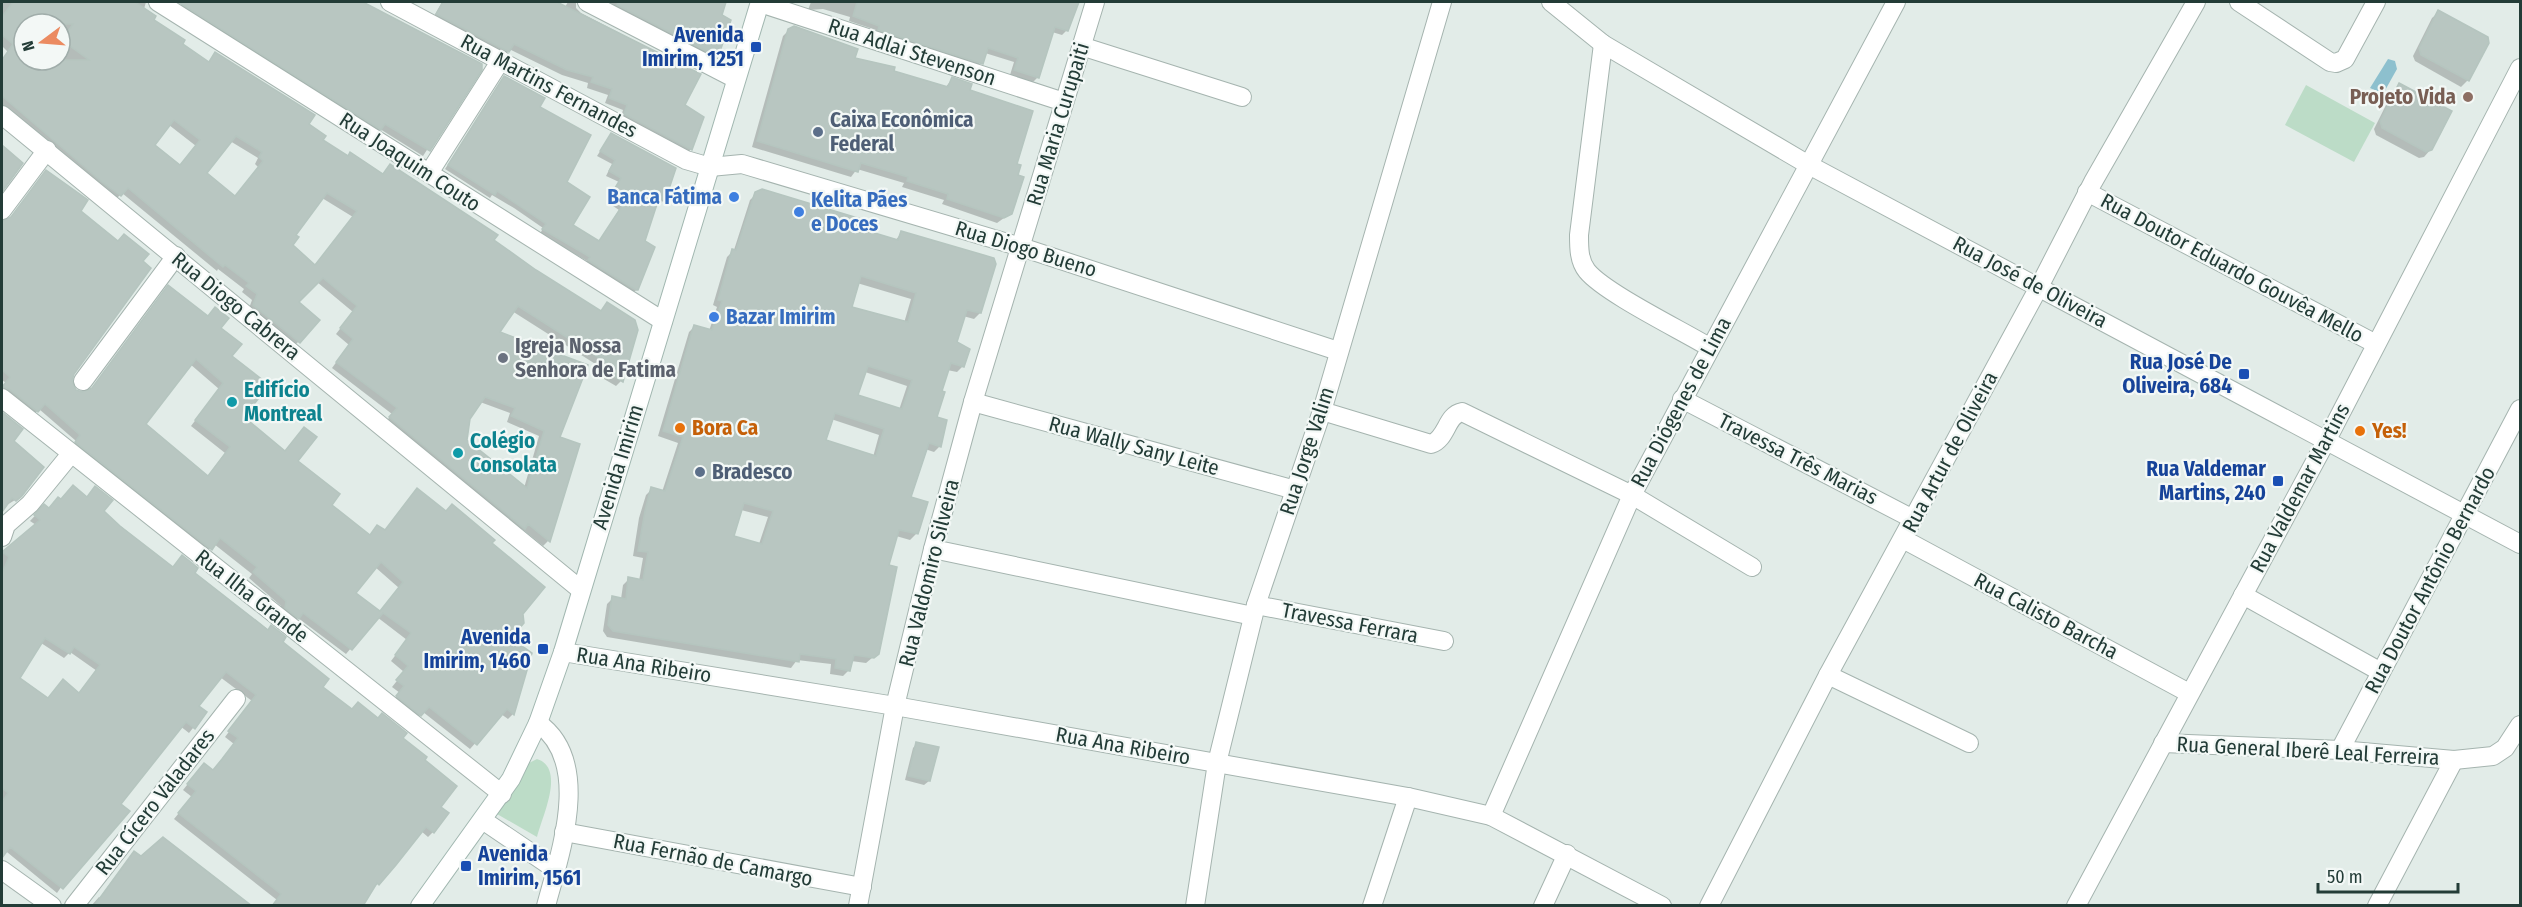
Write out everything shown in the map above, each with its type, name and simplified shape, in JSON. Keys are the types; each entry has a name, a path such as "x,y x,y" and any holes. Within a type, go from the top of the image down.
{"street":[{"name":"Rua Joaquim Couto","path":"159,2 663,321"},
{"name":"Rua Martins Fernandes","path":"390,2 686,160 710,166"},
{"path":"587,2 736,79"},
{"name":"Avenida Imirim","path":"420,906 502,794 538,723 563,652 760,2"},
{"name":"Rua Adlai Stevenson","path":"760,2 1064,102"},
{"name":"Rua Maria Curupaiti","path":"1021,247 1095,2"},
{"name":"Rua Jorge Valim","path":"1195,906 1217,763 1255,610 1322,411 1442,2"},
{"name":"Rua José de Oliveira","path":"1551,2 1603,44 1807,164 2520,544"},
{"name":"Rua Diógenes de Lima","path":"1491,816 1632,495 1709,347 1896,2"},
{"name":"Rua Artur de Oliveira","path":"1709,906 1828,675 2039,287 2087,192 2196,2"},
{"path":"2239,2 2330,62 2336,63 2345,59 2376,2"},
{"path":"1603,44 1579,235 1580,255 1587,270 1603,285 1709,347"},
{"path":"1081,46 1242,97"},
{"path":"429,173 501,60"},
{"name":"Rua Valdemar Martins","path":"2076,906 2326,440 2520,68"},
{"name":"Rua Diogo Cabrera","path":"2,115 581,590"},
{"path":"2,210 47,150"},
{"name":"Rua Diogo Bueno","path":"710,166 742,164 1021,247 1338,351"},
{"name":"Rua Doutor Eduardo Gouvêa Mello","path":"2087,192 2376,344"},
{"name":"Rua Valdomiro Silveira","path":"858,906 895,705 933,549 1021,247"},
{"path":"83,381 176,256"},
{"name":"Rua Ilha Grande","path":"2,398 70,455 502,794"},
{"name":"Travessa Três Marias","path":"1682,399 1913,519"},
{"name":"Rua Wally Sany Leite","path":"974,402 1296,490"},
{"name":"Rua Doutor Antônio Bernardo","path":"2340,750 2520,409"},
{"path":"1322,411 1431,444 1440,439 1454,415 1462,412 1632,495 1752,567"},
{"path":"3,530 30,504 70,455"},
{"name":"Rua Calisto Barcha","path":"1903,539 2189,693"},
{"name":"Travessa Ferrara","path":"933,549 1255,610 1444,641"},
{"path":"2243,595 2381,672"},
{"name":"Rua Ana Ribeiro","path":"563,652 895,705 1408,798 1491,816 1662,906"},
{"path":"1828,675 1969,743"},
{"name":"Rua Cícero Valadares","path":"74,906 236,699"},
{"path":"538,723 557,742 567,764 568,796 564,832 546,906"},
{"name":"Rua General Iberê Leal Ferreira","path":"2163,743 2340,750 2454,760 2493,756 2513,739 2520,725"},
{"path":"2377,906 2454,760"},
{"path":"1372,906 1408,798"},
{"path":"484,821 555,869"},
{"name":"Rua Fernão de Camargo","path":"564,832 862,887"},
{"path":"1544,906 1567,854"},
{"path":"2,870 52,906"}],"green space":[{"path":"2306,85 2375,123 2354,162 2285,125"},
{"path":"537,759 546,764 551,782 547,806 537,837 497,814 529,763"}],"water":[{"path":"2388,59 2395,61 2397,69 2383,94 2370,88"}],"building":[{"path":"13,2 135,2 156,16 154,20 185,40 183,44 209,62 215,52 315,115 309,124 326,136 323,140 348,156 350,152 383,174 390,164 498,235 494,240 536,270 601,311 607,302 635,320 638,330 623,382 609,373 612,366 518,306 500,332 588,365 560,437 580,444 550,542 528,524 525,529 389,417 397,408 336,362 353,339 340,328 357,306 323,278 299,302 320,320 300,343 253,305 257,294 246,286 249,283 225,265 223,267 128,188 121,196 102,182 2,96 2,60 12,45 12,72 72,72 72,60 89,60 72,47 72,12 12,12 12,43 2,35 2,17","holes":["174,120 200,140 180,165 155,145","236,136 262,152 259,157 263,161 235,196 207,173","327,193 357,211 315,265 293,245 299,237 296,235","485,397 515,408 511,416 544,431 527,488 467,440 470,419"]},
{"path":"178,2 363,2 482,64 482,70 430,151 385,124 381,130"},
{"path":"443,2 557,2 701,74 685,105 704,117 692,150 624,114 627,105 609,98 612,89 591,82 593,77 567,70 514,44 509,52 436,14"},
{"path":"618,2 726,2 722,15 731,20 718,57 617,5"},
{"path":"857,2 1079,2 1068,31 1055,27 1039,78 1014,70 1018,58 988,48 983,64 878,30 879,26 853,16"},
{"path":"2438,10 2488,37 2489,43 2469,81 2421,55 2419,48"},
{"path":"794,26 858,49 855,58 895,67 894,71 948,87 952,77 972,84 970,90 1033,111 1017,164 1021,165 1018,175 1024,177 1012,214 1004,218 947,199 948,194 907,181 908,177 861,163 858,172 757,141 788,29"},
{"path":"504,76 545,98 540,107 591,135 567,182 590,197 573,225 599,241 622,206 609,198 621,178 609,171 615,160 600,151 611,133 676,168 665,201 659,198 645,241 655,247 638,290 588,260 590,257 542,229 546,224 497,191 495,195 448,165"},
{"path":"2399,83 2452,111 2432,150 2426,152 2382,128 2380,121"},
{"path":"2,145 23,163 2,192"},
{"path":"46,170 88,200 81,211 118,241 124,234 149,254 143,261 151,268 74,374 72,380 76,390 82,392 92,388 168,285 208,316 215,307 229,318 221,328 242,344 232,356 269,385 244,417 285,451 304,427 317,437 298,461 340,494 332,505 370,535 377,525 385,530 417,488 446,511 452,504 495,540 492,543 545,587 523,614 524,623 511,638 532,653 514,715 507,709 477,745 429,707 421,716 396,696 404,686 396,680 408,666 395,655 411,633 383,613 352,650 303,613 299,619 285,608 286,601 253,572 257,567 220,538 212,550 75,442 80,435 45,404 38,412 9,389 2,387 10,377 2,370 2,221 11,217","holes":["196,359 223,383 195,420 230,447 208,476 146,424","381,562 403,582 380,611 356,593"]},
{"path":"762,189 871,222 868,231 898,240 901,231 994,258 996,264 981,313 967,310 957,342 970,349 964,367 951,363 942,391 945,392 937,417 947,420 941,447 929,443 911,497 928,502 918,534 899,530 889,565 897,567 879,654 874,658 854,655 850,671 835,668 836,659 800,654 799,662 613,631 608,625 612,596 626,599 628,577 643,580 648,552 638,551 651,487 665,491 683,437 663,431 694,325 712,330 722,301 718,300 732,249 736,250 755,192","holes":["861,276 916,293 908,322 852,307","868,366 912,380 902,409 858,395","835,413 884,429 876,456 826,440","744,503 773,511 762,544 734,536"]},
{"path":"2,412 23,429 14,441 44,467 22,496 16,501 12,498 2,512"},
{"path":"73,485 87,497 95,486 113,500 104,511 120,526 173,567 182,555 198,568 195,573 268,630 271,625 286,637 283,642 329,679 323,687 352,709 358,702 378,718 382,713 407,733 403,738 427,757 425,760 457,786 441,807 449,813 434,833 426,827 379,885 377,883 363,906 272,906 281,894 178,813 196,791 187,784 204,763 213,770 238,738 228,731 256,695 226,672 199,706 207,712 195,729 186,722 121,804 130,811 63,889 10,847 2,858 2,802 8,793 2,788 2,573 9,557 2,552 40,520 34,515 44,504 49,508 58,497 61,499","holes":["45,638 70,654 74,647 100,665 79,693 63,679 48,698 20,678"]},
{"path":"916,742 939,747 930,781 908,776"},
{"path":"163,837 252,906 94,906 134,851 141,856"}],"place":[{"name":"Avenida Imirim, 1251","path":"756,47"},
{"name":"Projeto Vida","path":"2468,97"},
{"name":"Caixa Econômica Federal","path":"818,132"},
{"name":"Banca Fátima","path":"734,197"},
{"name":"Kelita Pães e Doces","path":"799,212"},
{"name":"Bazar Imirim","path":"714,317"},
{"name":"Igreja Nossa Senhora de Fatima","path":"503,358"},
{"name":"Rua José De Oliveira, 684","path":"2244,374"},
{"name":"Edifício Montreal","path":"232,402"},
{"name":"Bora Ca","path":"680,428"},
{"name":"Yes!","path":"2360,431"},
{"name":"Colégio Consolata","path":"458,453"},
{"name":"Bradesco","path":"700,472"},
{"name":"Rua Valdemar Martins, 240","path":"2278,481"},
{"name":"Avenida Imirim, 1460","path":"543,649"},
{"name":"Avenida Imirim, 1561","path":"466,866"}]}
